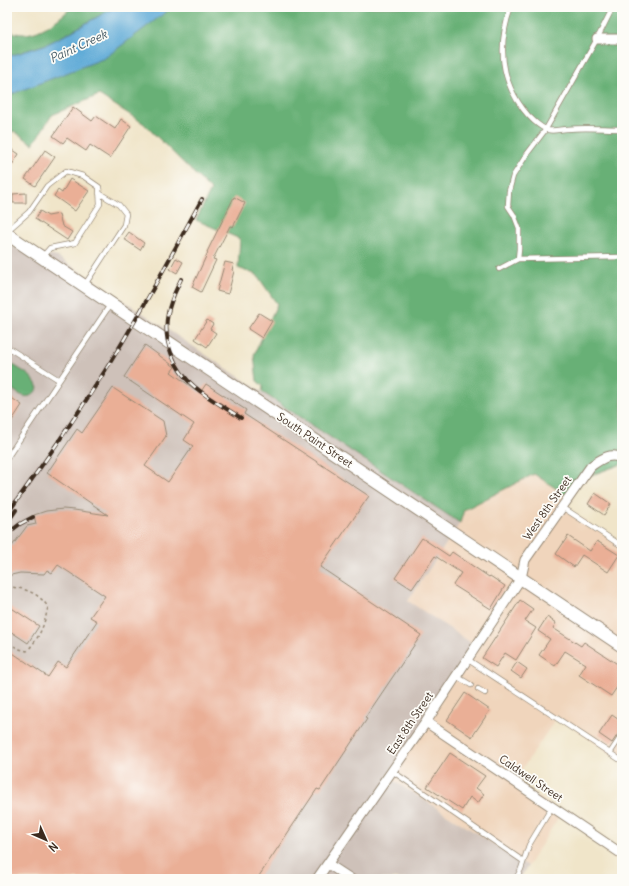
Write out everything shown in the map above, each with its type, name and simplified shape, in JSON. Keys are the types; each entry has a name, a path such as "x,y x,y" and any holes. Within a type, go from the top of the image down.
{"main road":[{"name":"South Paint Street","path":"7,233 41,258 111,303 622,645"}],"street":[{"path":"597,39 622,39"},
{"name":"West 8th Street","path":"521,578 525,560 591,466 603,457 619,456 622,458"},
{"name":"East 8th Street","path":"317,879 426,722 521,578"},
{"name":"Caldwell Street","path":"426,722 622,854"},
{"path":"328,864 351,879"}],"lane":[{"path":"511,7 502,41 503,65 508,82 517,101 530,118 549,130 568,128 622,129"},
{"path":"518,259 520,249 519,228 514,215 508,206 509,191 513,176 526,154 546,129 597,39 613,7"},
{"path":"7,233 29,212 47,186 66,171 83,176 98,187 100,204 75,243 50,248 41,258"},
{"path":"84,286 124,225 126,214 119,205 99,193"},
{"path":"498,268 518,259 622,257"},
{"path":"7,458 111,303"},
{"path":"7,347 59,380"},
{"path":"562,507 622,546"},
{"path":"467,659 622,761"},
{"path":"456,676 472,685"},
{"path":"478,689 485,693"},
{"path":"610,753 622,735"},
{"path":"392,771 523,861"},
{"path":"516,879 529,845 552,807"}],"path":[{"path":"7,587 29,591 43,599 48,607 44,626 27,651 19,650 7,642"}],"shaded area":[{"path":"7,245 58,257 460,523 408,601 476,646 388,777 528,866 519,879 7,879"},
{"path":"532,472 569,497 563,507 622,546 622,761 557,717 514,781 561,813 528,866 388,777 408,601 460,523 473,482"}],"green space":[{"path":"72,7 115,7 47,44 7,57 7,29 15,33 33,33 50,25"},
{"path":"170,7 622,7 622,464 583,478 569,497 534,474 464,510 460,523 262,392 263,386 257,381 254,355 277,304 257,275 238,268 240,239 196,220 211,190 143,123 99,95 52,115 33,144 14,131 7,134 7,96 165,12"},
{"path":"7,360 32,378 38,388 31,396 24,396 7,386"}],"water":[{"name":"Paint Creek","path":"115,7 170,7 166,12 105,58 7,96 7,57 47,44"}],"building":[{"path":"73,107 92,121 96,116 115,129 121,119 131,126 110,158 90,145 86,151 67,138 63,143 53,136"},
{"path":"7,146 19,154 12,165 7,162"},
{"path":"45,150 55,157 35,186 25,179"},
{"path":"70,179 89,191 75,211 54,196 58,190 62,193"},
{"path":"26,193 26,203 13,203 13,194"},
{"path":"234,197 245,203 233,227 230,226 213,259 216,260 201,292 192,287 207,252"},
{"path":"40,211 48,216 59,214 62,226 72,232 67,240 35,219"},
{"path":"129,232 144,243 140,250 124,239"},
{"path":"176,258 183,262 177,273 170,269"},
{"path":"225,262 234,264 232,270 234,271 228,294 217,291"},
{"path":"259,313 272,321 262,338 248,329"},
{"path":"207,320 213,324 210,329 216,333 207,347 195,339"},
{"path":"145,345 175,367 171,372 200,393 206,384 246,410 244,414 369,496 320,567 421,635 365,718 367,719 320,790 317,789 257,879 7,879 7,649 48,677 58,662 66,667 97,621 90,617 105,596 58,565 52,573 47,570 44,574 20,573 7,576 7,542 12,546 27,526 36,524 34,515 46,511 63,509 108,515 47,473 77,429 82,433 113,388 163,421 166,436 145,466 168,482 193,446 184,440 194,424 124,377"},
{"path":"7,395 22,405 7,428"},
{"path":"595,493 611,504 604,515 588,504"},
{"path":"568,536 590,551 597,541 619,555 608,572 582,555 574,567 556,554"},
{"path":"422,538 449,556 452,552 505,586 491,609 453,585 461,573 435,556 412,589 395,578"},
{"path":"520,600 533,609 525,621 536,628 516,660 505,653 496,667 482,658"},
{"path":"7,605 39,626 28,643 7,629"},
{"path":"547,617 556,623 553,628 581,646 584,642 622,667 622,680 611,696 579,675 586,664 565,651 555,666 539,655 550,639 538,631"},
{"path":"517,662 527,669 521,678 511,671"},
{"path":"465,693 490,710 472,737 447,720"},
{"path":"612,715 622,722 622,728 612,743 599,734"},
{"path":"450,753 485,776 476,788 484,794 478,803 470,797 462,810 427,787"}],"railway":[{"path":"7,514 91,394 145,304 202,199"},
{"path":"181,279 173,296 168,313 167,334 171,354 181,372 195,387 241,418"},
{"path":"7,523 16,510"},
{"path":"7,534 20,524 33,517"}]}
